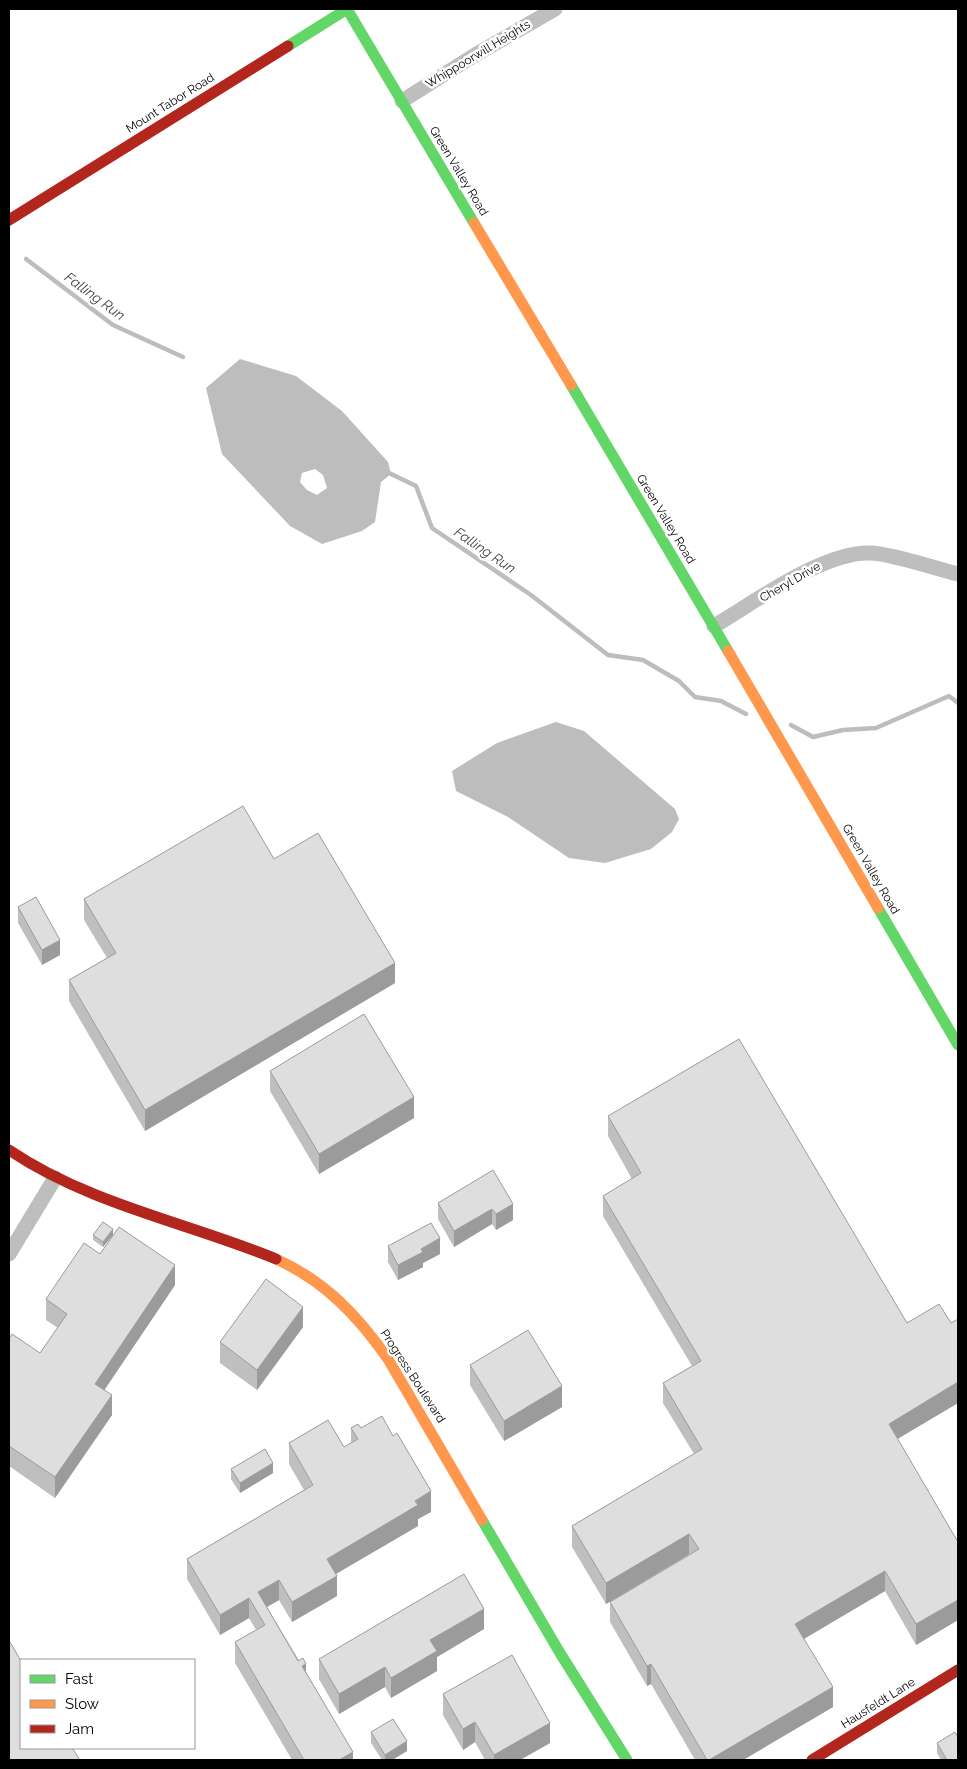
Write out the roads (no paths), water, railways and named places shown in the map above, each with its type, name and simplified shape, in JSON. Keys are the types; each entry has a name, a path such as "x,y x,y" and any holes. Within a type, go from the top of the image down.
{"street":[{"name":"Green Valley Road","path":"347,9 714,626 958,1046"},
{"name":"Mount Tabor Road","path":"9,220 347,9"},
{"name":"Whippoorwill Heights","path":"402,101 475,55 556,9"},
{"name":"Cheryl Drive","path":"714,626 820,564 845,555 872,553 958,574"},
{"name":"Progress Boulevard","path":"9,1150 55,1178 108,1200 198,1229 289,1265 309,1276 346,1306 361,1322 388,1359 560,1653 627,1760"},
{"path":"9,1254 55,1178"},
{"name":"Hausfeldt Lane","path":"812,1760 958,1670"}],"waterway":[{"name":"Falling Run","path":"26,259 113,325 183,357"},
{"name":"Falling Run","path":"387,472 416,486 432,528 531,595 608,655 643,660 679,681 695,697 721,701 746,714"},
{"name":"Falling Run","path":"791,725 813,737 843,730 876,728 949,696 958,703"}]}
